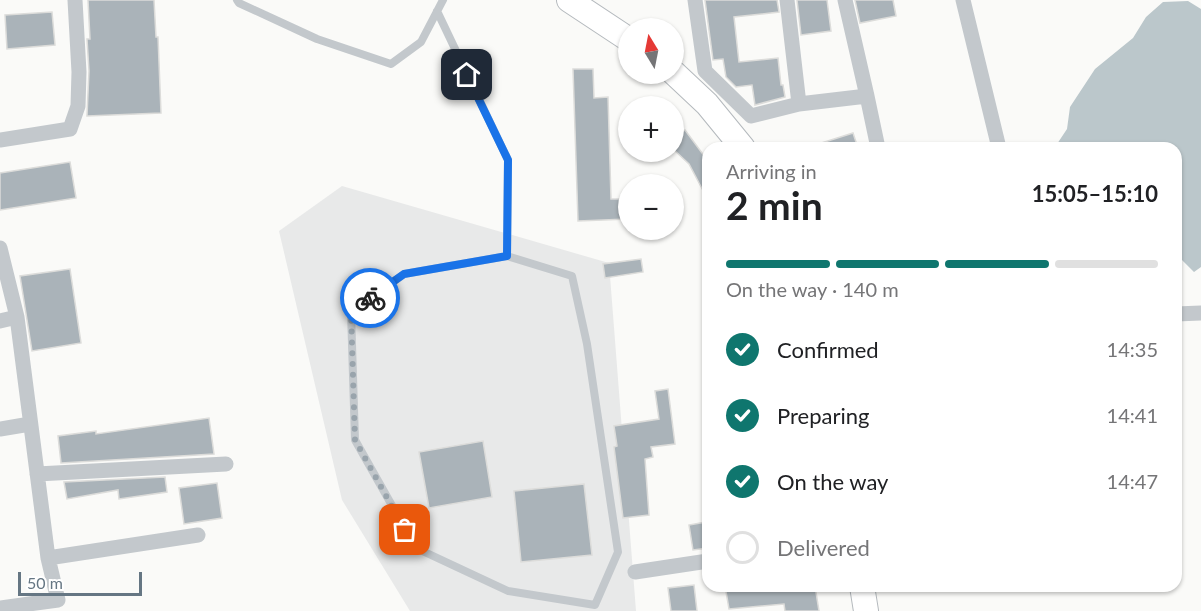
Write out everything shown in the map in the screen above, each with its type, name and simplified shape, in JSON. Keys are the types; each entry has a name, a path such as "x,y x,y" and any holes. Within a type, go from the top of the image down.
{"highway":[{"path":"569,0 618,32"},
{"path":"684,82 707,104 738,142"},
{"path":"863,592 867,611"}],"street":[{"path":"0,140 70,129 78,106 79,72 75,0"},
{"path":"695,0 705,71 751,116 800,104 867,96"},
{"path":"787,0 800,104"},
{"path":"845,0 877,142"},
{"path":"963,0 998,142"},
{"path":"0,248 17,317 48,558 58,600 0,608"},
{"path":"1182,314 1201,313"},
{"path":"0,321 17,317"},
{"path":"0,429 30,423"},
{"path":"37,474 226,464"},
{"path":"48,558 198,535"},
{"path":"635,572 702,562"}],"lane":[{"path":"237,0 239,3 317,39 391,64 421,42 443,0"},
{"path":"437,11 508,160 507,256"},
{"path":"507,256 572,276 587,344 618,552 595,605 508,591 416,548 355,440 351,312 404,274 507,256"}],"shaded area":[{"path":"1188,1 1201,9 1201,267 1194,272 1182,260 1182,142 1058,142 1067,129 1070,107 1095,69 1133,38 1146,17 1163,2"},
{"path":"342,186 609,263 636,611 410,611 342,500 279,231"}],"building":[{"path":"88,0 154,0 161,113 87,116 89,71 87,39 90,39"},
{"path":"705,0 777,0 779,12 734,17 739,62 778,58 781,85 783,85 785,97 755,105 752,85 736,87 726,77 723,59 713,60"},
{"path":"797,0 827,0 831,31 801,35"},
{"path":"855,0 893,0 896,16 860,23"},
{"path":"52,12 55,45 7,49 5,15"},
{"path":"573,69 593,69 594,98 608,97 611,199 618,199 618,219 578,221"},
{"path":"685,130 702,153 702,189 689,164 684,159"},
{"path":"853,133 856,142 825,142"},
{"path":"70,162 76,198 0,210 0,173"},
{"path":"641,259 643,272 605,278 603,264"},
{"path":"70,269 81,343 32,351 20,276"},
{"path":"668,389 675,444 651,447 653,457 645,459 649,515 623,518 614,447 617,446 614,426 659,419 655,391"},
{"path":"209,418 214,454 61,463 58,436 96,431 96,434"},
{"path":"483,441 492,497 429,508 419,452"},
{"path":"165,477 167,492 119,499 118,490 67,499 64,482"},
{"path":"217,483 222,518 184,524 179,488"},
{"path":"584,484 592,555 521,562 514,491"},
{"path":"702,523 702,549 693,550 689,525"},
{"path":"694,585 697,611 671,611 668,588"},
{"path":"726,592 816,592 819,611 785,611 784,604 729,609"}],"way so far":[{"path":"370,298 351,312 355,440 405,530"}],"route":[{"path":"370,298 404,274 507,256 508,160 467,75"}]}
